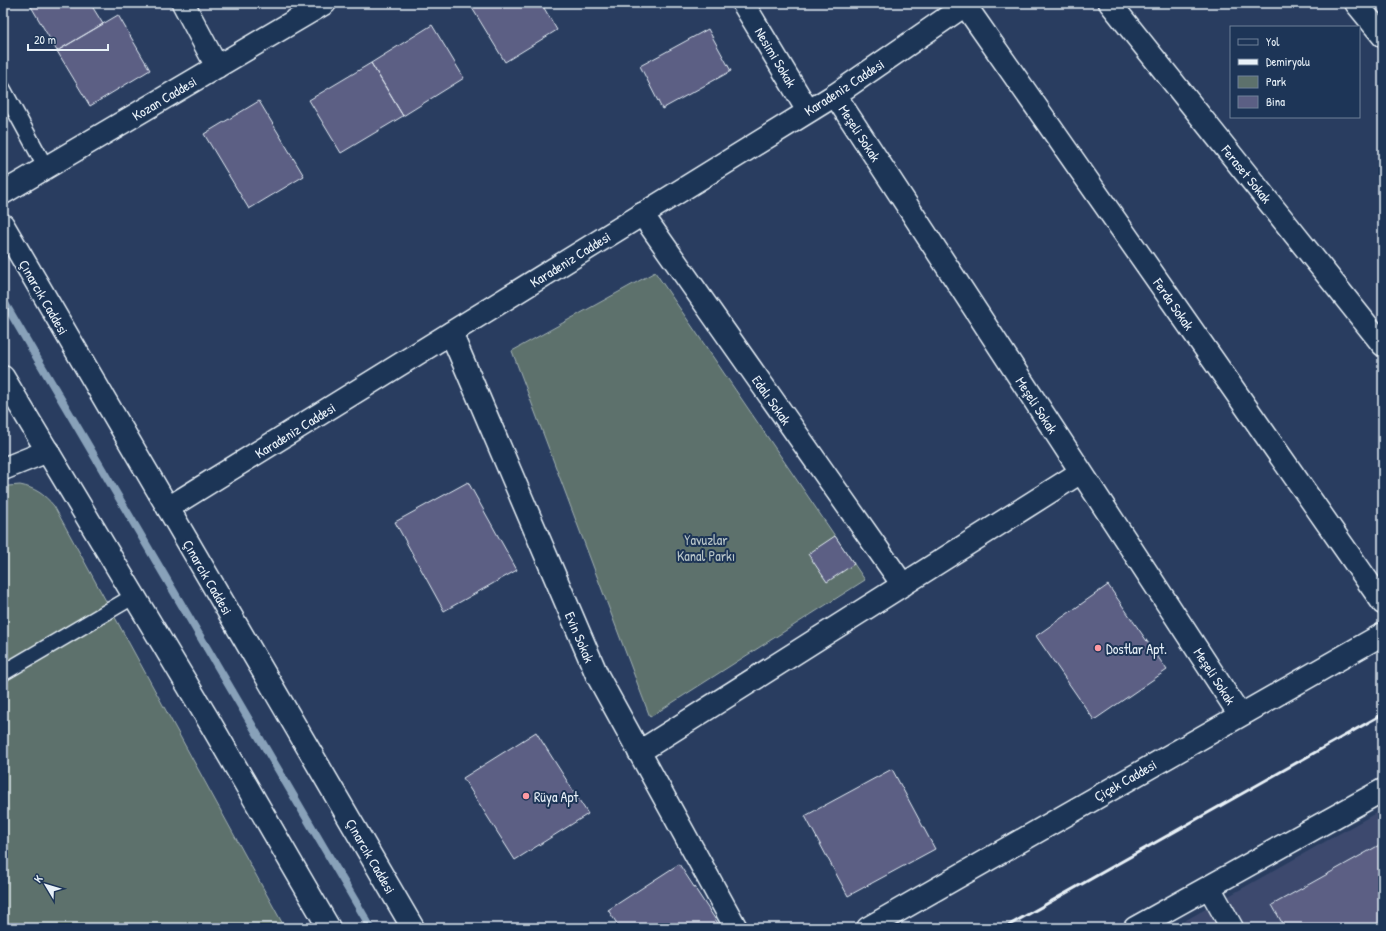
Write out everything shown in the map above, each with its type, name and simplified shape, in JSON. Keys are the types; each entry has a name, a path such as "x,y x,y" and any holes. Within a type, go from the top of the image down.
{"street":[{"path":"182,3 217,67"},
{"name":"Kozan Caddesi","path":"3,193 325,3"},
{"name":"Nesimi Sokak","path":"743,3 808,111"},
{"name":"Feraset Sokak","path":"1110,3 1383,345"},
{"path":"1356,3 1383,36"},
{"name":"Karadeniz Caddesi","path":"168,508 835,95 966,4"},
{"name":"Ferda Sokak","path":"966,4 1383,603"},
{"name":"Meşeli Sokak","path":"835,95 1240,715"},
{"name":"Edalı Sokak","path":"642,214 903,585"},
{"name":"Çınarcık Caddesi","path":"3,225 413,928"},
{"name":"Evin Sokak","path":"451,332 596,675 736,928"},
{"path":"3,377 209,721 329,928"},
{"path":"3,469 48,451"},
{"path":"639,752 1081,472"},
{"name":"Çiçek Caddesi","path":"868,928 1383,634"},
{"path":"1135,928 1383,790"},
{"path":"1209,887 1232,928"}],"lane":[{"path":"3,88 46,168"},
{"path":"3,673 134,596"}],"shaded area":[{"path":"1383,809 1383,928 1172,928"}],"green space":[{"name":"Yavuzlar Kanal Parkı","path":"655,272 865,580 650,717 512,351"},
{"path":"20,485 39,492 54,506 285,928 3,928 3,488"}],"building":[{"path":"29,3 90,3 103,24 57,51"},
{"path":"469,3 541,3 557,30 505,62"},
{"path":"118,15 150,70 90,106 57,51"},
{"path":"432,25 464,78 403,116 371,63"},
{"path":"708,29 731,71 662,109 640,66"},
{"path":"371,63 403,116 341,153 309,100"},
{"path":"259,101 304,176 249,209 204,134"},
{"path":"468,482 517,570 444,611 395,522"},
{"path":"835,536 854,564 827,582 808,554"},
{"name":"Dostlar Apt.","path":"1108,585 1167,670 1094,720 1036,636"},
{"name":"Rüya Apt","path":"536,732 588,814 515,860 463,778"},
{"path":"892,769 935,849 848,896 805,816"},
{"path":"1383,843 1383,928 1285,928 1272,905"},
{"path":"679,864 721,928 620,928 608,910"}],"waterway":[{"path":"3,300 371,928"}],"railway":[{"path":"1004,928 1383,714"}],"place":[{"name":"Dostlar Apt.","path":"1098,648"},
{"name":"Rüya Apt","path":"526,796"}]}
